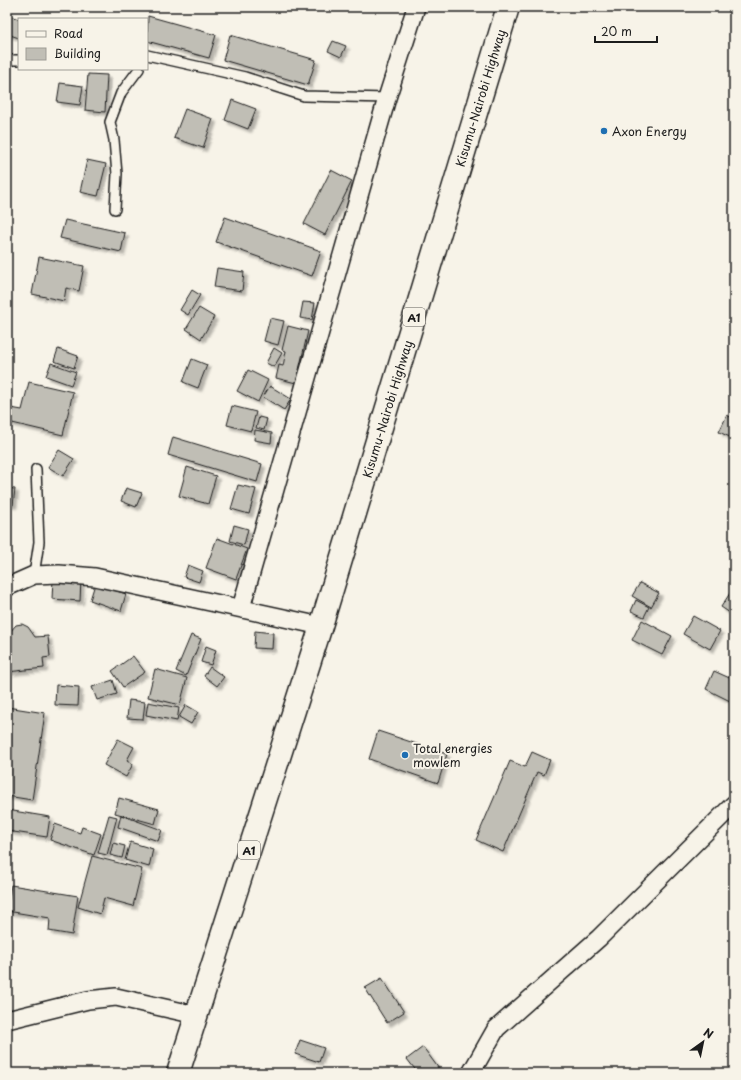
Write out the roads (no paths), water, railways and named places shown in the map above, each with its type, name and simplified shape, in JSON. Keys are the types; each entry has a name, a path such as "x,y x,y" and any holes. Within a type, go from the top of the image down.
{"highway":[{"name":"Kisumu-Nairobi Highway","path":"321,626 508,7"},
{"name":"A1","path":"178,1073 321,626"}],"street":[{"path":"241,608 387,98 416,7"},
{"path":"7,587 34,575 59,574 95,577 321,626"},
{"path":"471,1073 496,1029 599,938 734,804"},
{"path":"7,1020 88,1000 116,997 196,1015"}],"lane":[{"path":"148,56 245,77 304,96 387,98"},
{"path":"7,60 18,60"},
{"path":"116,210 117,174 114,140 110,122 120,93 138,70"},
{"path":"34,575 39,542 36,469"}],"place":[{"name":"Axon Energy","path":"604,131"},
{"name":"Total energies mowlem","path":"405,755"}]}
